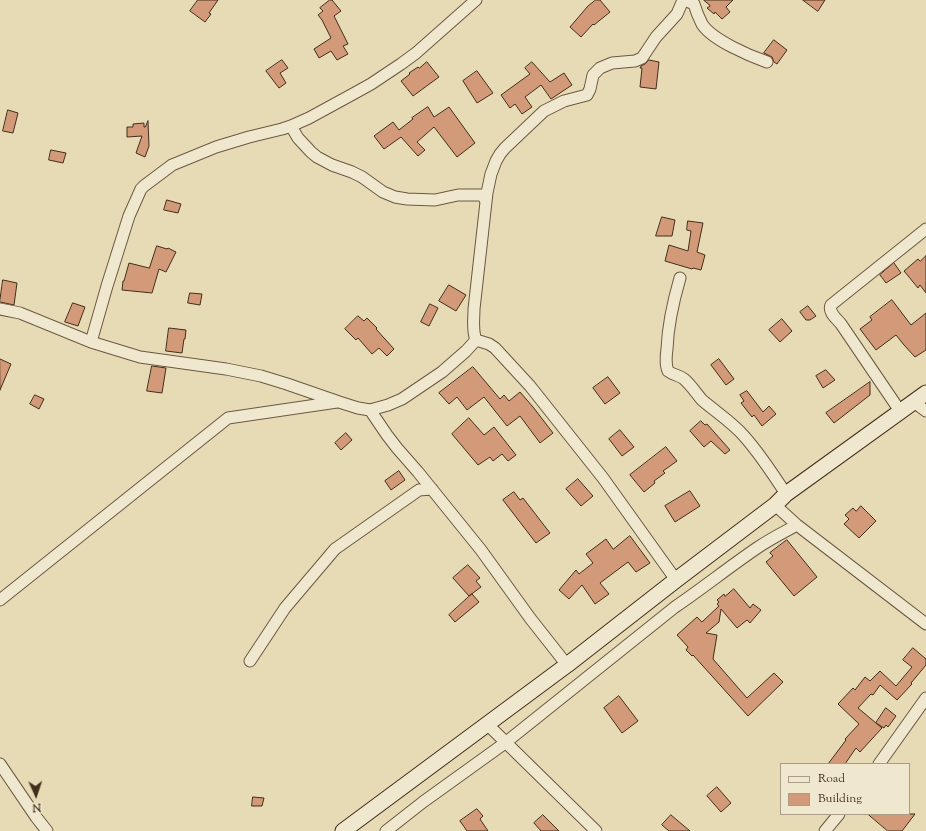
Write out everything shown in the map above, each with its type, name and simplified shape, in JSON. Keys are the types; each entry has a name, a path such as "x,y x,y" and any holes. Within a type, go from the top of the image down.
{"street":[{"path":"92,342 107,286 129,216 141,189 144,186 172,165 216,147 291,126 309,118 371,84 426,45 476,0"},
{"path":"476,340 474,337 473,327 474,309 486,202 493,168 500,154 505,148 544,111 564,101 587,95 593,75 600,68 612,63 635,61 642,58 656,37 677,14 683,0 694,4 702,24 707,30 741,52 767,62"},
{"path":"291,126 302,142 317,157 332,165 357,174 379,190 389,194 408,200 442,199 458,195 483,195 486,202"},
{"path":"900,411 841,324 831,312 830,307 926,230"},
{"path":"680,278 672,304 668,333 666,364 668,371 678,375 687,382 702,399 744,436 786,494"},
{"path":"0,309 20,313 92,342 140,357 226,369 261,376 338,402 370,410 402,399 442,372 476,340"},
{"path":"476,340 489,344 495,348 530,386 603,478 676,580"},
{"path":"343,831 566,665 775,505 786,494 926,393"},
{"path":"0,600 228,418 338,402"},
{"path":"914,402 926,411"},
{"path":"370,410 397,448 484,553 530,618 566,665"},
{"path":"250,661 285,608 335,549 419,490 432,489"},
{"path":"775,505 797,525 926,624"},
{"path":"386,831 423,802 505,743 675,608 758,547 797,525"},
{"path":"880,763 926,698"},
{"path":"487,724 596,831"},
{"path":"0,764 47,831"},
{"path":"825,831 838,815"}],"building":[{"path":"198,0 218,0 205,22 190,11"},
{"path":"332,0 341,11 334,16 348,44 343,46 348,54 337,60 331,51 319,58 314,49 331,38 318,15 323,11 320,8"},
{"path":"596,0 600,0 610,12 594,25 593,24 581,37 570,27 588,6"},
{"path":"704,0 733,0 726,7 730,12 722,19 715,12 714,14 707,8 710,6"},
{"path":"803,0 825,0 818,11"},
{"path":"774,40 787,50 777,64 774,62 772,57 764,53"},
{"path":"282,60 288,68 280,73 286,83 279,88 266,71"},
{"path":"649,60 659,62 656,89 640,87 642,68 640,68"},
{"path":"427,62 439,77 413,96 401,81 410,74 409,73"},
{"path":"532,62 550,82 564,73 572,85 551,99 541,85 525,97 532,107 522,114 515,104 510,108 501,95 530,74 525,68"},
{"path":"477,71 493,93 477,103 463,81"},
{"path":"428,107 434,117 449,107 475,143 457,157 434,127 417,142 425,150 418,156 401,137 384,149 374,136 393,122 399,130 413,119 412,118"},
{"path":"8,110 18,113 13,133 3,131"},
{"path":"148,121 149,146 145,157 136,153 142,136 127,137 127,127 133,127 133,124 144,123 145,127"},
{"path":"51,150 66,153 63,163 49,160"},
{"path":"167,200 181,204 178,213 164,210"},
{"path":"662,217 675,220 672,236 656,236"},
{"path":"688,221 703,223 697,252 705,255 701,270 692,269 665,261 669,245 688,251 691,231 687,230"},
{"path":"157,246 168,248 176,252 166,272 159,269 152,293 122,290 123,281 129,263 149,268"},
{"path":"926,256 926,293 920,285 918,288 904,271 918,259 920,261"},
{"path":"894,263 901,273 886,283 880,275"},
{"path":"3,280 17,283 14,305 0,302"},
{"path":"449,285 466,295 456,311 439,301"},
{"path":"190,293 202,294 200,305 188,303"},
{"path":"892,300 911,325 926,313 926,350 915,357 896,335 876,350 860,329 872,320 870,317"},
{"path":"73,303 85,307 78,326 65,322"},
{"path":"430,304 438,308 429,326 421,322"},
{"path":"808,306 816,316 810,320 806,320 800,312"},
{"path":"358,316 364,321 367,318 394,349 387,356 379,348 372,354 358,338 356,340 345,329"},
{"path":"782,319 792,331 780,342 769,330"},
{"path":"169,328 186,330 182,353 166,351"},
{"path":"0,359 11,364 0,390"},
{"path":"719,359 734,379 726,385 711,365"},
{"path":"152,366 166,368 162,393 147,391"},
{"path":"473,367 500,399 504,395 509,401 520,392 553,433 540,443 520,416 507,426 484,397 467,410 457,397 449,404 439,393"},
{"path":"826,370 835,380 823,388 816,376"},
{"path":"608,377 620,393 605,404 593,388"},
{"path":"870,382 870,395 834,423 826,413"},
{"path":"747,391 763,412 769,406 776,414 762,426 754,415 752,417 741,403 744,401 740,395"},
{"path":"35,395 44,399 39,409 30,404"},
{"path":"469,418 484,435 494,427 516,455 508,461 502,454 493,461 490,457 478,465 452,434"},
{"path":"701,421 705,425 707,424 730,450 725,454 711,441 704,447 690,431"},
{"path":"620,430 634,447 622,456 609,439"},
{"path":"346,433 352,440 341,450 335,443"},
{"path":"666,447 677,461 663,471 665,473 654,481 655,483 644,492 630,475"},
{"path":"399,471 405,480 391,490 385,481"},
{"path":"578,479 593,496 581,506 566,489"},
{"path":"690,491 700,506 675,522 665,506"},
{"path":"514,492 520,500 523,498 550,533 536,543 503,500"},
{"path":"861,506 876,521 859,538 844,524 849,519 845,515 853,508 856,511"},
{"path":"630,536 650,563 636,572 628,562 600,583 609,594 595,604 582,585 569,599 559,590 576,570 579,574 593,563 586,554 606,539 613,549"},
{"path":"787,540 817,577 794,596 766,562 773,556 770,553"},
{"path":"468,565 480,578 476,581 481,587 469,596 453,578"},
{"path":"734,589 750,608 753,604 761,610 750,623 747,620 737,628 721,609 719,622 706,633 717,635 713,659 747,698 774,673 783,682 748,716 693,655 692,656 686,650 688,647 677,635 697,617 702,622 719,606 717,604 719,602 717,600 724,594 725,596"},
{"path":"472,594 479,602 455,622 449,615"},
{"path":"913,648 926,659 926,665 911,683 912,684 897,700 880,685 873,695 871,694 858,708 882,728 860,752 856,748 846,763 829,763 846,740 845,739 859,724 838,704 853,688 855,690 865,677 870,681 880,671 896,686 912,667 903,660"},
{"path":"619,696 638,721 622,733 604,708"},
{"path":"886,708 896,716 888,727 886,725 884,728 876,723"},
{"path":"717,787 731,803 721,812 707,796"},
{"path":"253,797 264,798 262,806 252,806"},
{"path":"477,809 483,816 480,819 488,831 467,831 460,821"},
{"path":"915,814 902,831 888,831 869,815"},
{"path":"543,815 559,831 541,831 534,823"},
{"path":"671,815 690,831 669,831 662,825"}]}
